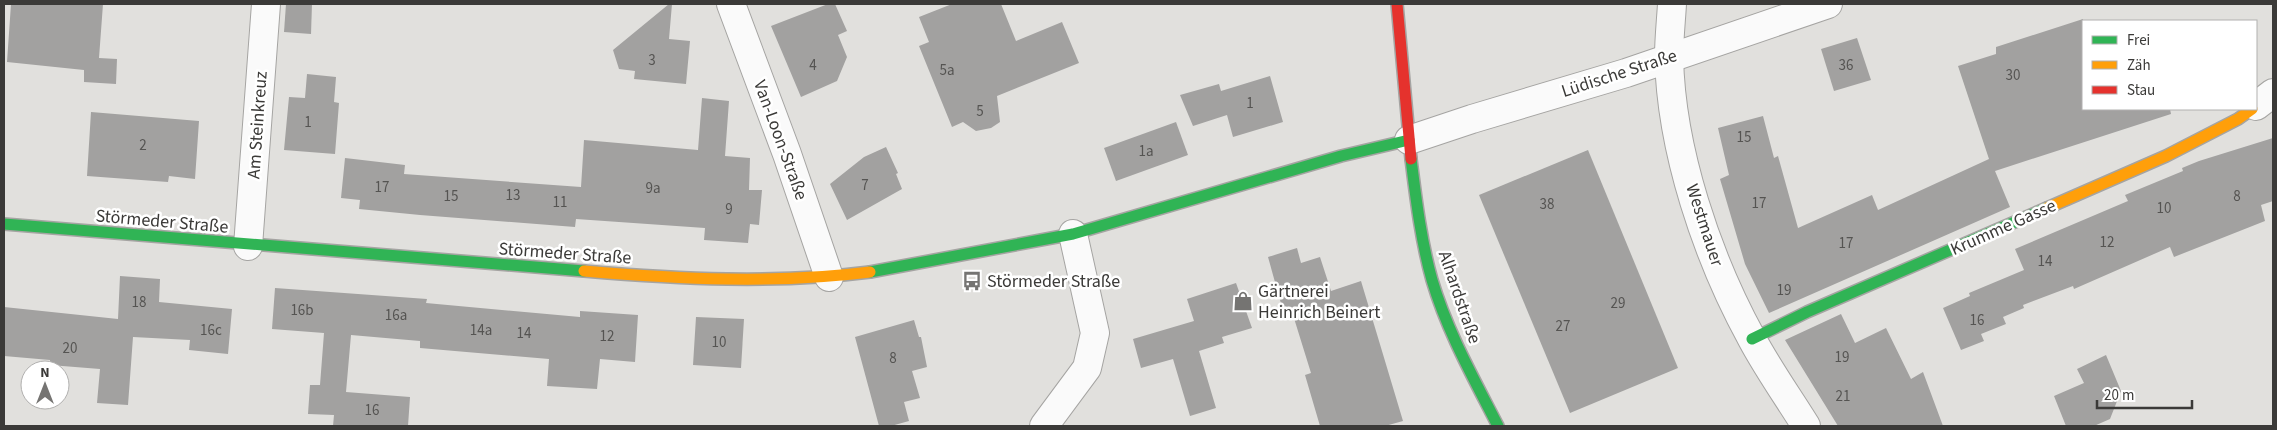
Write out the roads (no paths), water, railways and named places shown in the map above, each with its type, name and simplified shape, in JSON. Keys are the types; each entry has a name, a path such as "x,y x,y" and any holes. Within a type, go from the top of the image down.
{"main road":[{"name":"Alhardstraße","path":"1397,4 1416,204 1432,280 1462,356 1498,426"},
{"name":"Krumme Gasse","path":"1752,339 1807,312 2166,156 2238,119 2251,110"},
{"name":"Störmeder Straße","path":"4,224 248,246 642,276 742,279 829,277 883,270 1073,234 1341,156 1409,140"}],"street":[{"name":"Am Steinkreuz","path":"248,246 266,4"},
{"name":"Van-Loon-Straße","path":"730,4 787,154 829,277"},
{"name":"Westmauer","path":"1672,4 1669,56 1672,99 1698,217 1715,263 1752,339 1806,426"},
{"name":"Lüdische Straße","path":"1409,140 1626,72 1828,4"},
{"path":"2257,105 2273,94"},
{"path":"1044,426 1086,368 1095,333 1073,234"}],"place":[{"name":"Störmeder Straße","path":"972,281"},
{"name":"Gärtnerei Heinrich Beinert","path":"1243,301"}]}
